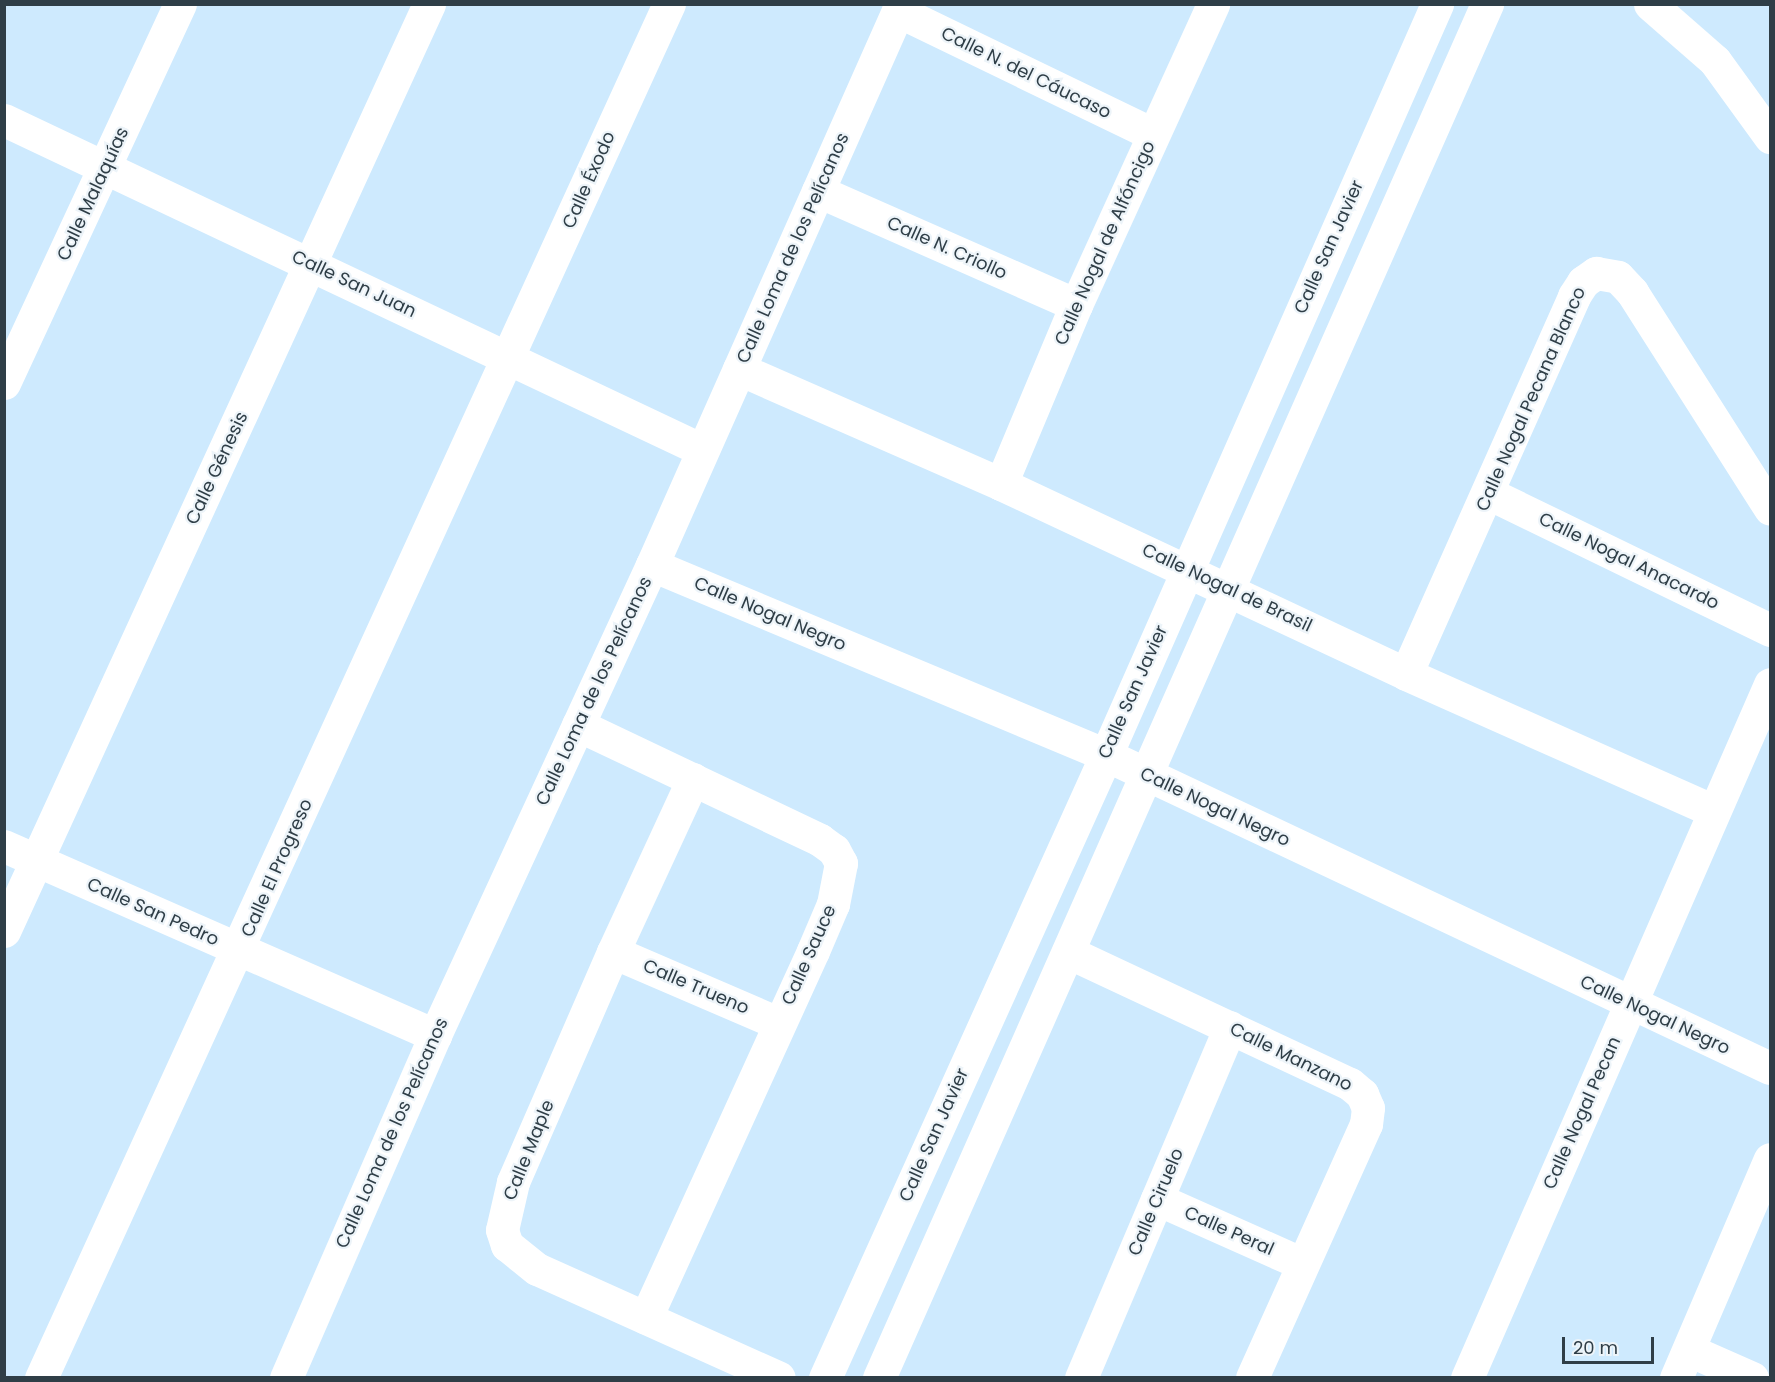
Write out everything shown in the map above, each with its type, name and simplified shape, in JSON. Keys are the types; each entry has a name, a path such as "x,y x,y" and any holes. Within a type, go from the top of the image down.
{"street":[{"name":"Calle Malaquías","path":"4,383 180,4"},
{"name":"Calle Génesis","path":"4,931 429,4"},
{"name":"Calle Éxodo","path":"510,356 669,4"},
{"name":"Calle Nogal de Alfóncigo","path":"1001,484 1076,305 1213,4"},
{"name":"Calle San Javier","path":"825,1377 1106,755 1437,4"},
{"path":"879,1377 1148,776 1228,588 1487,4"},
{"path":"1650,4 1715,61 1770,137"},
{"name":"Calle N. del Cáucaso","path":"899,8 1153,135"},
{"name":"Calle Loma de los Pelícanos","path":"296,1374 435,1035 652,565 899,8"},
{"name":"Calle San Juan","path":"4,120 510,356 702,450"},
{"name":"Calle N. Criollo","path":"818,191 1076,305"},
{"name":"Calle Nogal Pecana Blanco","path":"1406,674 1574,296 1583,282 1596,273 1606,272 1618,277 1632,292 1770,509"},
{"name":"Calle El Progreso","path":"41,1377 510,356"},
{"name":"Calle Nogal de Brasil","path":"739,369 1001,484 1228,588 1406,674 1713,811"},
{"name":"Calle Nogal Anacardo","path":"1488,493 1770,630"},
{"name":"Calle Nogal Negro","path":"652,565 1106,755 1770,1068"},
{"name":"Calle Nogal Pecan","path":"1467,1377 1770,684"},
{"name":"Calle Sauce","path":"578,726 820,840 834,850 841,863 833,904 646,1318"},
{"name":"Calle Maple","path":"693,779 613,952 513,1182 502,1230 507,1245 520,1259 779,1377"},
{"name":"Calle San Pedro","path":"4,846 435,1035"},
{"name":"Calle Trueno","path":"613,952 778,1023"},
{"name":"Calle Manzano","path":"1068,952 1350,1084 1362,1094 1368,1108 1366,1124 1301,1263 1252,1377"},
{"name":"Calle Ciruelo","path":"1081,1377 1230,1027"},
{"path":"1752,1377 1683,1364 1770,1161"},
{"name":"Calle Peral","path":"1157,1198 1301,1263"}]}
